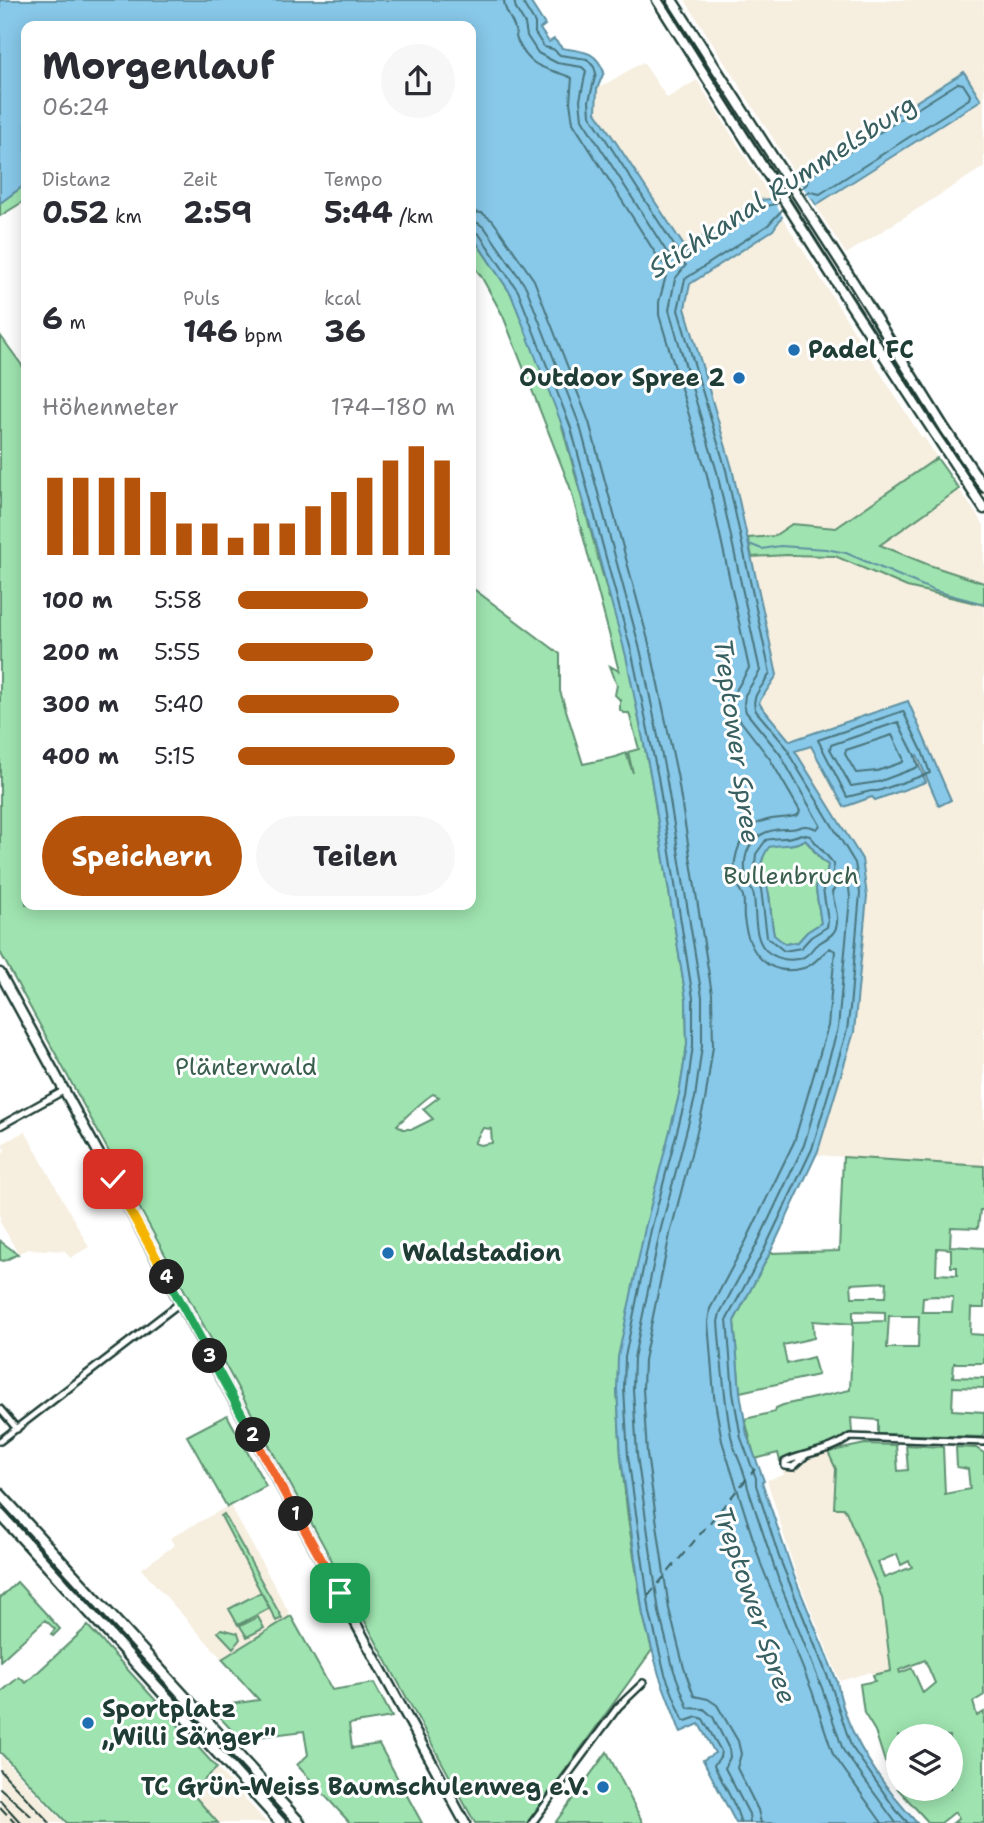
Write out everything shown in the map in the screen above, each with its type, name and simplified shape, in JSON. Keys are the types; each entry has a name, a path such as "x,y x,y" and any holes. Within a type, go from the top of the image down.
{"main road":[{"path":"657,0 984,509"},
{"path":"673,0 984,487"},
{"path":"0,973 465,1823"},
{"path":"0,1494 300,1823"},
{"path":"0,1514 281,1823"}],"street":[{"path":"0,1126 65,1090"},
{"path":"0,1441 181,1302"},
{"path":"0,1409 17,1429"},
{"path":"806,1455 838,1447 850,1437 984,1442"},
{"path":"532,1823 618,1707 643,1683"}],"shaded area":[{"path":"685,0 984,0 984,167 846,254"},
{"path":"643,62 667,98 697,80 772,199 757,201 687,246 681,245 596,112 597,89"},
{"path":"782,217 937,458 836,528 792,524 774,536 748,538 685,308 690,284 773,230"},
{"path":"961,458 984,492 984,502 955,461"},
{"path":"959,489 984,525 984,583 879,545"},
{"path":"835,556 907,587 984,605 984,1166 816,1155 854,1032 867,895 862,859 790,741 759,702 777,675 752,557"},
{"path":"25,1131 89,1247 70,1258 65,1251 29,1249 18,1253 0,1222 0,1153 5,1151 2,1144"},
{"path":"828,1452 836,1469 834,1508 843,1508 846,1511 882,1597 891,1671 872,1675 871,1672 840,1681 796,1574 767,1480 784,1475 781,1466"},
{"path":"230,1505 291,1616 222,1659 141,1569 175,1545 170,1538"},
{"path":"0,1755 64,1823 0,1823"},
{"path":"217,1768 267,1823 218,1823 191,1792"}],"green space":[{"path":"21,188 21,203 0,216 0,203"},
{"name":"Plänterwald","path":"476,242 511,294 556,404 609,598 615,601 643,706 638,714 651,778 686,999 687,1045 679,1095 617,1389 628,1518 643,1615 652,1650 527,1823 475,1823 0,952 0,335 21,364 21,910 476,910 476,591 560,654 560,691 583,764 626,753 633,773 628,752 639,749 629,713 620,710 620,700 615,695 617,685 610,666 619,671 570,487 503,316 476,270","holes":["433,1094 439,1097 423,1109 433,1119 413,1129 403,1129 397,1125","483,1128 491,1129 492,1143 474,1143"]},
{"path":"937,458 959,489 880,545 984,583 984,605 907,587 835,556 752,557 748,538 774,536 792,524 836,528"},
{"name":"Bullenbruch","path":"805,840 828,865 826,877 817,876 816,890 821,923 798,942 785,944 774,936 762,861 769,846"},
{"path":"843,1157 984,1166 984,1210 980,1210 978,1228 951,1227 950,1246 984,1248 984,1308 971,1308 970,1334 984,1335 984,1363 954,1363 953,1377 984,1378 984,1388 953,1387 952,1410 984,1412 984,1437 878,1434 878,1420 851,1418 852,1433 838,1442 780,1461 778,1453 755,1459 745,1419 775,1412 776,1408 783,1405 850,1390 853,1324 813,1321 814,1338 783,1345 787,1364 813,1357 818,1375 740,1392 734,1321 770,1253 839,1251","holes":["937,1248 951,1249 951,1267 957,1267 957,1275 936,1274","887,1282 886,1297 852,1297 851,1284","923,1297 953,1297 952,1312 922,1312","853,1311 885,1312 885,1321 853,1322","889,1316 919,1316 918,1348 887,1348"]},
{"path":"0,1241 18,1254 4,1261 0,1260"},
{"path":"227,1415 266,1486 227,1507 187,1436"},
{"path":"865,1444 896,1445 898,1471 908,1470 906,1445 943,1447 945,1494 970,1489 968,1469 957,1467 956,1447 976,1448 984,1453 984,1695 973,1702 977,1716 984,1712 984,1823 953,1823 959,1818 955,1812 941,1823 929,1823 909,1801 963,1801 963,1724 886,1724 885,1762 875,1731 864,1713 860,1684 875,1681 873,1675 891,1671 882,1597 846,1511 843,1508 834,1508 836,1469 828,1452","holes":["897,1554 901,1565 909,1561 912,1567 884,1578 878,1562","925,1660 935,1683 923,1693 912,1668 900,1673 899,1670"]},
{"path":"224,1514 282,1618 276,1621 221,1516"},
{"path":"17,1582 60,1629 53,1636 51,1634 55,1629 45,1620 0,1661 0,1598"},
{"path":"261,1592 270,1608 238,1625 229,1609"},
{"path":"291,1616 332,1690 374,1683 392,1717 349,1724 352,1748 379,1744 422,1823 350,1823 297,1765 308,1755 304,1731 240,1739 210,1707 259,1700 222,1659"},
{"path":"258,1617 264,1628 247,1637 240,1626"},
{"name":"Sportplatz „Willi Sänger\"","path":"88,1626 217,1768 191,1792 218,1823 67,1823 0,1752 0,1693 19,1677 26,1683"},
{"path":"221,1629 238,1633 240,1639 233,1648 218,1632"},
{"name":"TC Grün-Weiss Baumschulenweg e.V.","path":"607,1752 643,1823 555,1823"}],"water":[{"name":"Treptower Spree","path":"0,0 529,0 545,25 540,29 549,42 554,39 562,48 588,53 601,65 604,72 597,89 596,112 684,246 690,245 757,200 772,199 801,181 798,175 964,72 981,100 816,205 812,199 782,217 773,230 690,284 685,308 732,468 777,675 759,702 761,706 790,741 908,701 951,800 939,806 917,755 915,757 926,782 875,800 872,797 844,807 811,746 795,751 862,859 867,896 854,1032 818,1151 770,1253 734,1321 747,1435 794,1576 837,1681 841,1701 856,1739 886,1786 886,1801 898,1801 917,1823 736,1823 703,1760 715,1753 699,1724 681,1732 679,1728 659,1675 643,1615 621,1457 618,1357 645,1228 679,1095 687,1045 686,999 651,778 626,656 564,430 511,294 476,242 476,21 21,21 21,188 0,203","holes":["805,840 828,865 826,877 817,876 816,890 821,923 798,942 785,944 774,935 769,895 761,866 764,855 769,847"]}],"pier":[{"path":"795,175 817,208 811,203 785,220 770,195 796,179"}],"waterway":[{"path":"749,544 762,549 780,546 846,553 935,591 984,604"}],"ferry route":[{"path":"648,1596 755,1469"}],"tram line":[{"path":"664,0 932,422 984,499"},
{"path":"0,1770 50,1823"},
{"path":"0,1788 31,1816"},
{"path":"0,1800 21,1823"}],"railway":[{"path":"0,1807 15,1823"}],"place":[{"name":"Padel FC","path":"794,350"},
{"name":"Outdoor Spree 2","path":"739,378"},
{"name":"Waldstadion","path":"388,1253"},
{"name":"Sportplatz „Willi Sänger\"","path":"88,1723"},
{"name":"TC Grün-Weiss Baumschulenweg e.V.","path":"603,1787"}],"route":[{"path":"113,1179 340,1593"}],"water label":[{"name":"Stichkanal Rummelsburg","path":"782,186"}]}
